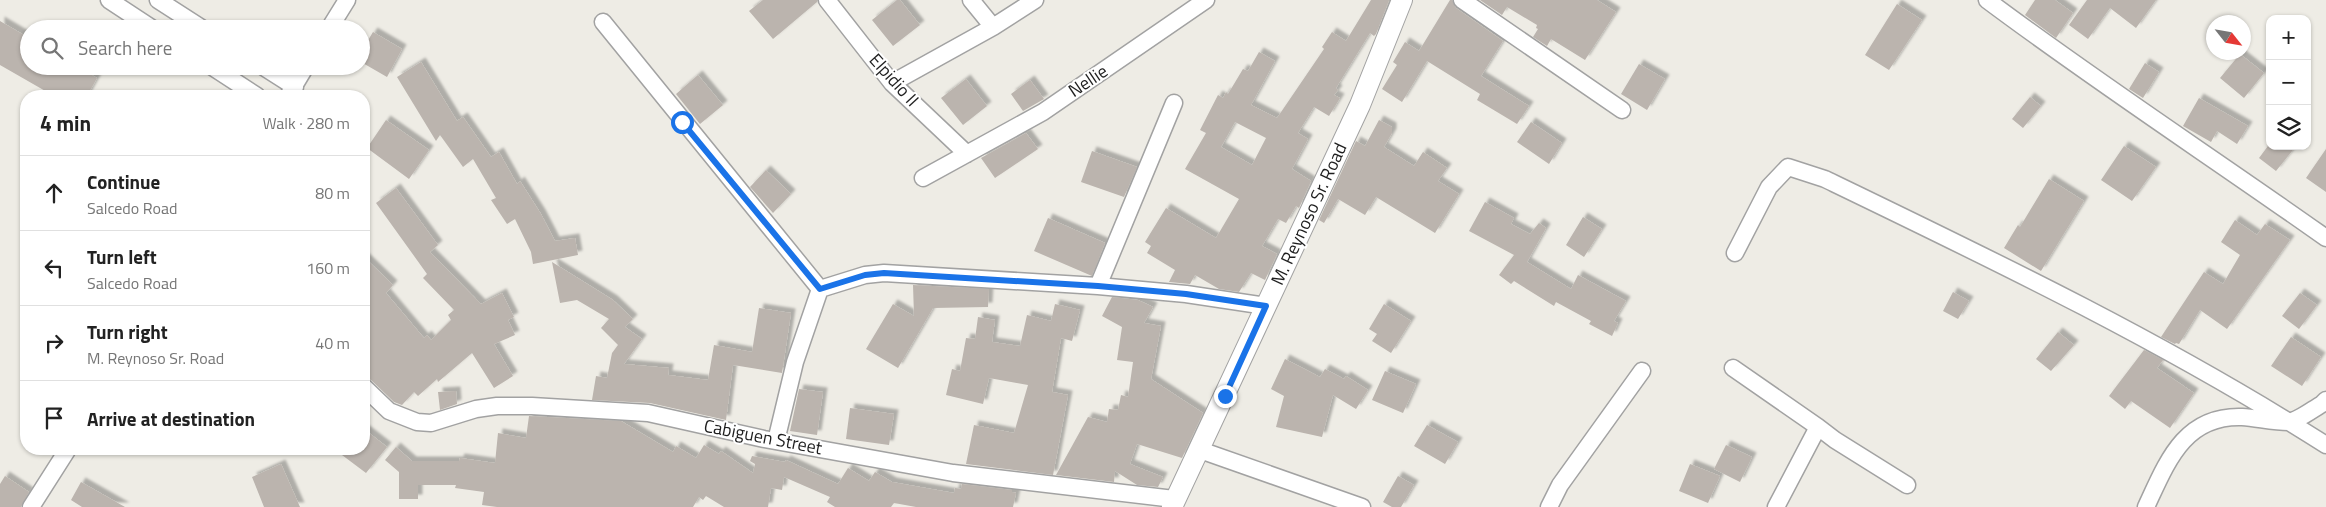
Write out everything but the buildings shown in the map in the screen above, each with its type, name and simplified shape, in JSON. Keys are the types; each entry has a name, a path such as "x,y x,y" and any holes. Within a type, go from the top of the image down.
{"street":[{"path":"109,0 139,20"},
{"path":"158,0 189,20"},
{"path":"335,20 348,0"},
{"name":"Elpidio II","path":"827,0 892,82 967,154"},
{"path":"971,0 993,27"},
{"path":"892,82 993,27 1035,0"},
{"name":"Nellie","path":"923,178 1043,112 1206,0"},
{"name":"M. Reynoso Sr. Road","path":"1173,503 1200,450 1360,105 1402,0"},
{"path":"1462,0 1622,110"},
{"path":"1987,0 2088,74 2198,147 2326,238"},
{"path":"603,22 820,289"},
{"path":"224,75 248,90"},
{"path":"272,75 290,90"},
{"path":"292,90 301,75"},
{"path":"1098,286 1174,103"},
{"path":"1735,253 1769,187 1788,168 1825,178 2039,282 2181,358 2326,445"},
{"path":"820,289 860,276 884,273 1098,286 1186,294 1266,306"},
{"path":"776,441 795,362 820,289"},
{"path":"1733,368 1835,440 1907,485"},
{"path":"1550,507 1560,485 1642,371"},
{"name":"Cabiguen Street","path":"370,393 389,410 417,422 430,423 476,409 497,406 648,413 776,441 953,473 1173,503"},
{"path":"2146,507 2180,442 2201,426 2220,417 2265,418 2290,422 2326,400"},
{"path":"1776,507 1818,427"},
{"path":"1200,450 1362,507"},
{"path":"31,507 64,455"}],"route":[{"path":"682,122 820,289 865,275 884,273 1098,286 1186,294 1266,306 1225,396"}]}
